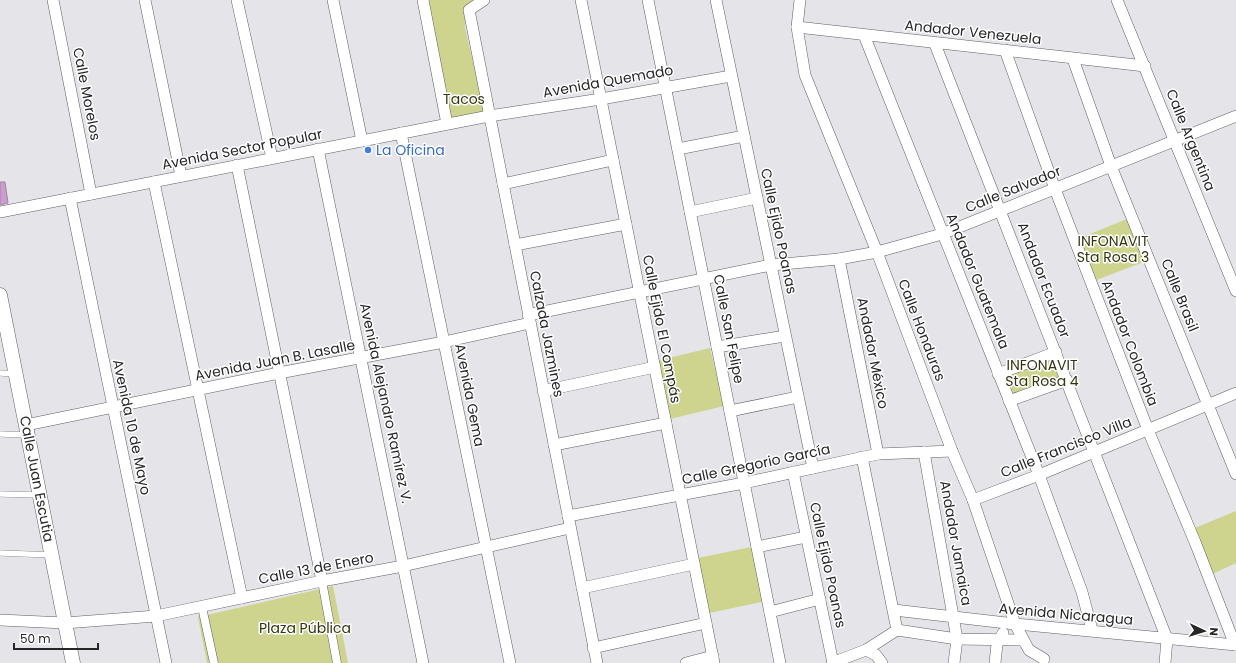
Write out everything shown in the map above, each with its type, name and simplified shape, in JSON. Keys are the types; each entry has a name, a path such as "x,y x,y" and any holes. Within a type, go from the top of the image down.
{"street":[{"name":"Calle Morelos","path":"53,0 92,194"},
{"path":"145,0 181,176"},
{"path":"238,0 272,158"},
{"path":"333,0 362,141"},
{"path":"423,0 447,124"},
{"name":"Calzada Jazmines","path":"484,0 469,10 596,663"},
{"name":"Calle Ejido El Compás","path":"581,0 713,660"},
{"name":"Calle San Felipe","path":"648,0 780,663"},
{"name":"Calle Ejido Poanas","path":"716,0 813,468"},
{"name":"Calle Honduras","path":"800,0 797,27 805,75 877,252 952,451 973,500 1014,624 1029,650 1044,659"},
{"name":"Calle Argentina","path":"1117,0 1236,291"},
{"name":"Andador Venezuela","path":"797,27 935,44 1005,50 1073,59 1145,66"},
{"name":"Andador Guatemala","path":"864,35 1039,475 1082,592 1092,630"},
{"name":"Andador Ecuador","path":"935,44 1167,639 1165,663"},
{"name":"Andador Colombia","path":"1005,50 1055,189 1148,430 1236,645"},
{"name":"Calle Brasil","path":"1073,59 1111,166 1236,474"},
{"name":"Avenida Quemado","path":"490,116 601,99 666,86 732,76"},
{"name":"Avenida Sector Popular","path":"0,212 490,116"},
{"name":"Calle Salvador","path":"640,292 771,265 839,259 877,252 942,234 1236,116"},
{"name":"Avenida Gema","path":"401,133 510,663"},
{"path":"678,149 744,136"},
{"name":"Avenida Alejandro Ramírez V.","path":"318,149 423,663"},
{"path":"503,184 613,160"},
{"path":"237,165 322,581 337,663"},
{"path":"154,182 242,598"},
{"name":"Avenida 10 de Mayo","path":"70,198 166,663"},
{"path":"690,212 757,198"},
{"path":"515,245 626,224"},
{"name":"Andador México","path":"839,259 878,454"},
{"name":"Avenida Juan B. Lasalle","path":"27,430 198,390 444,342 529,319 640,292"},
{"name":"Calle Juan Escutia","path":"0,295 2,317 16,374 73,663"},
{"path":"717,347 785,336"},
{"path":"998,374 1056,352"},
{"path":"543,391 655,368"},
{"path":"1009,401 1067,380"},
{"name":"Calle Francisco Villa","path":"973,500 1039,475 1236,393"},
{"path":"730,411 798,397"},
{"path":"554,445 666,423"},
{"name":"Calle Gregorio García","path":"568,516 744,483 878,454 952,451"},
{"name":"Andador Jamaica","path":"924,452 958,639"},
{"path":"862,457 897,630"},
{"name":"Calle Ejido Poanas","path":"793,472 832,663"},
{"name":"Calle 13 de Enero","path":"0,620 65,623 156,616 322,581 403,566 485,546 570,528"},
{"path":"757,547 806,537"},
{"path":"582,588 694,564"},
{"path":"770,612 820,599"},
{"path":"202,606 214,663"},
{"name":"Avenida Nicaragua","path":"894,610 954,618 1092,630 1236,645"},
{"path":"593,648 706,623"},
{"path":"995,663 997,644 1003,633 1014,624"},
{"path":"832,663 866,650 897,630 958,639 1023,640"},
{"path":"954,663 958,639"},
{"path":"866,650 876,655 882,663"},
{"path":"686,663 713,660"}],"lane":[{"path":"0,373 16,374"},
{"path":"0,434 27,430"},
{"path":"0,494 40,495"},
{"path":"0,553 52,555"}],"green space":[{"name":"Tacos","path":"429,0 479,0 465,17 465,28 485,114 450,120"},
{"name":"INFONAVIT Sta Rosa 3","path":"1132,217 1149,260 1091,282 1075,240"},
{"path":"710,348 724,406 670,419 656,361"},
{"name":"INFONAVIT Sta Rosa 4","path":"1056,352 1067,380 1009,401 998,374"},
{"path":"1236,511 1236,563 1208,576 1190,530"},
{"path":"756,546 767,601 709,613 698,558"},
{"name":"Plaza Pública","path":"333,586 348,663 207,663 198,617"}],"building":[{"path":"0,182 5,182 8,203 0,205"}],"place":[{"name":"La Oficina","path":"368,150"}]}
